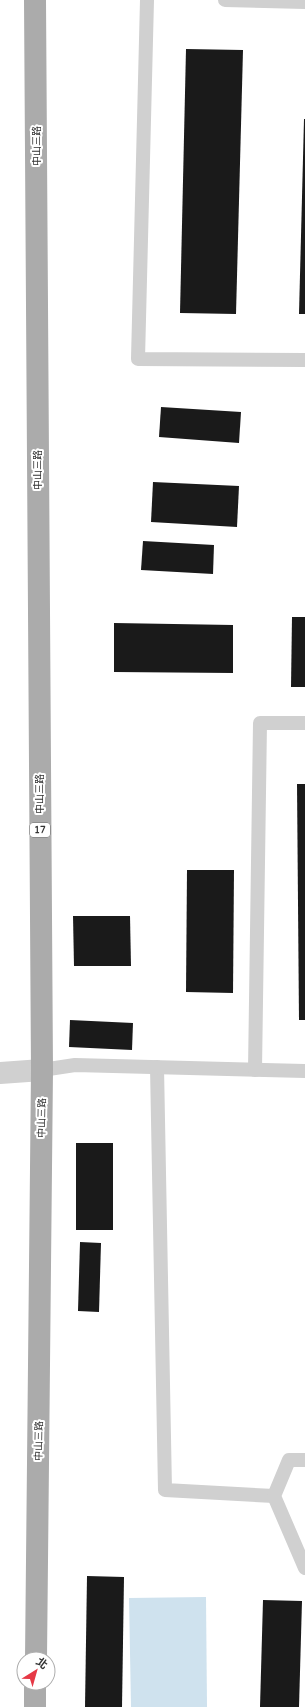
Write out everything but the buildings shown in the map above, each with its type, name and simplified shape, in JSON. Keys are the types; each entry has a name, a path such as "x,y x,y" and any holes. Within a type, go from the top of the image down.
{"main road":[{"name":"中山三路","path":"35,0 42,1070 36,1651"},
{"path":"35,1707 36,1691"}],"street":[{"path":"0,1073 42,1070"}],"lane":[{"path":"148,0 138,359 305,360"},
{"path":"224,0 305,2"},
{"path":"255,1070 260,723 305,723"},
{"path":"42,1070 75,1065 305,1071"},
{"path":"157,1067 165,1490 274,1496"},
{"path":"305,1460 289,1460 274,1496 305,1568"}],"water":[{"path":"206,1597 207,1707 131,1707 129,1598"}]}
